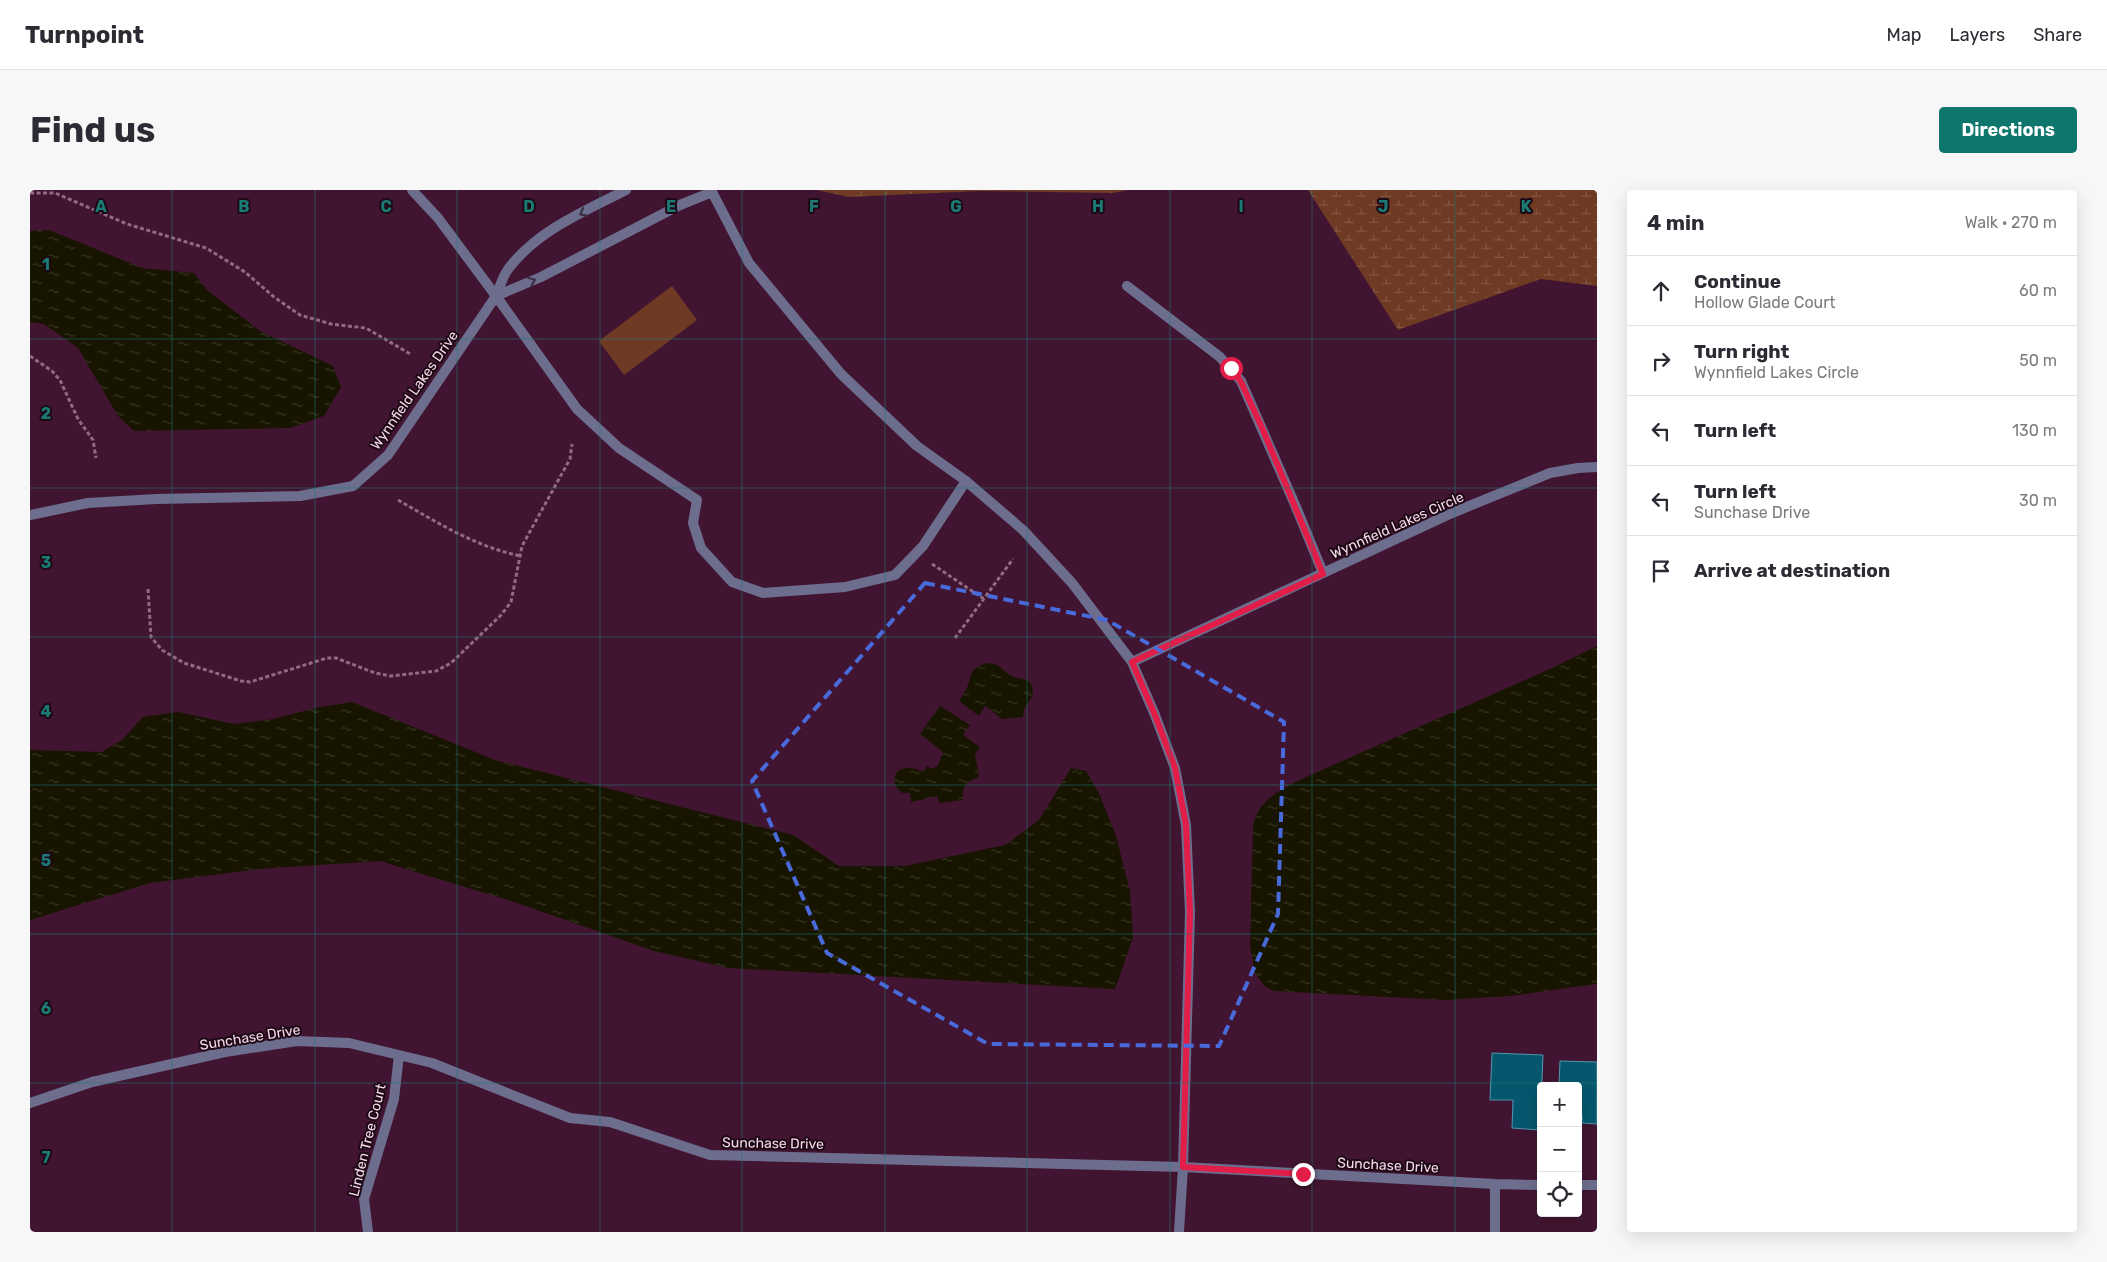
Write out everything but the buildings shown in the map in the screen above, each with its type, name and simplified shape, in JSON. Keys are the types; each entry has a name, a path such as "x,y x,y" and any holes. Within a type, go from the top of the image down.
{"street":[{"path":"412,190 438,218 577,409 619,448 697,500 692,524 701,548 732,582 763,593 845,588 895,575 923,546 966,481"},
{"name":"Wynnfield Lakes Drive","path":"30,515 88,503 156,499 300,496 353,486 388,455 496,296 508,269 535,243 558,226 626,190"},
{"path":"496,296 541,277 680,205 711,191 749,263 841,374 917,446 966,481 1023,530 1072,582 1132,662 1175,768 1186,825 1190,912 1183,1167 1179,1232"},
{"path":"1127,286 1220,357 1241,382 1323,574"},
{"name":"Wynnfield Lakes Circle","path":"1132,662 1452,513 1550,473 1597,467"},
{"name":"Sunchase Drive","path":"30,1103 92,1082 225,1052 296,1041 349,1043 432,1062 570,1118 610,1122 710,1155 1183,1167 1537,1185"},
{"name":"Linden Tree Court","path":"368,1232 364,1199 394,1100 399,1055"},
{"path":"1494,1232 1495,1184"},
{"path":"1582,1185 1597,1185"}],"path":[{"path":"30,193 54,193 128,224 206,248 245,272 274,297 300,315 331,324 366,328 412,355"},
{"path":"30,356 52,370 60,380 78,419 93,440 96,458"},
{"path":"148,589 151,637 162,650 184,663 216,674 250,682 327,658 352,663 375,673 391,676 436,671 451,663 501,615 511,602 522,546 570,459 572,444"},
{"path":"398,500 460,535 499,551 521,556"},
{"path":"955,638 1013,559"},
{"path":"932,564 984,599"}],"highlighted area":[{"path":"925,583 1107,620 1284,722 1278,914 1219,1046 988,1044 827,953 752,781"}],"green space":[{"path":"817,190 1128,190 1113,193 978,191 848,197"},
{"path":"1308,190 1597,190 1597,286 1541,279 1398,330"},
{"path":"672,286 697,320 624,375 599,341"}],"water":[{"path":"49,230 142,268 194,273 207,290 260,331 333,366 341,387 324,416 290,428 134,431 118,416 78,348 44,324 30,322 30,231"},
{"path":"1597,646 1597,984 1510,996 1446,1000 1274,991 1265,986 1255,973 1250,946 1253,826 1263,804 1275,794 1297,781 1552,668"},
{"path":"988,663 997,665 1013,677 1025,679 1031,683 1033,695 1024,709 1023,717 1002,719 985,706 979,716 959,701 966,690 973,670"},
{"path":"352,702 495,760 793,835 839,866 905,866 1005,845 1039,820 1071,768 1086,771 1099,793 1116,836 1130,891 1133,938 1115,989 728,968 654,951 514,902 380,861 259,869 150,883 30,920 30,750 102,752 122,740 143,717 178,712 234,724 273,719 320,707"},
{"path":"940,706 970,725 963,735 980,747 975,754 979,777 971,780 966,785 963,792 963,800 939,803 937,796 911,802 910,793 902,793 896,787 895,775 898,771 906,768 923,772 927,766 932,769 938,766 943,752 920,734"}],"route":[{"path":"1231,368 1241,382 1263,430 1323,574 1132,662 1175,768 1186,825 1190,912 1183,1167 1303,1174"}]}
